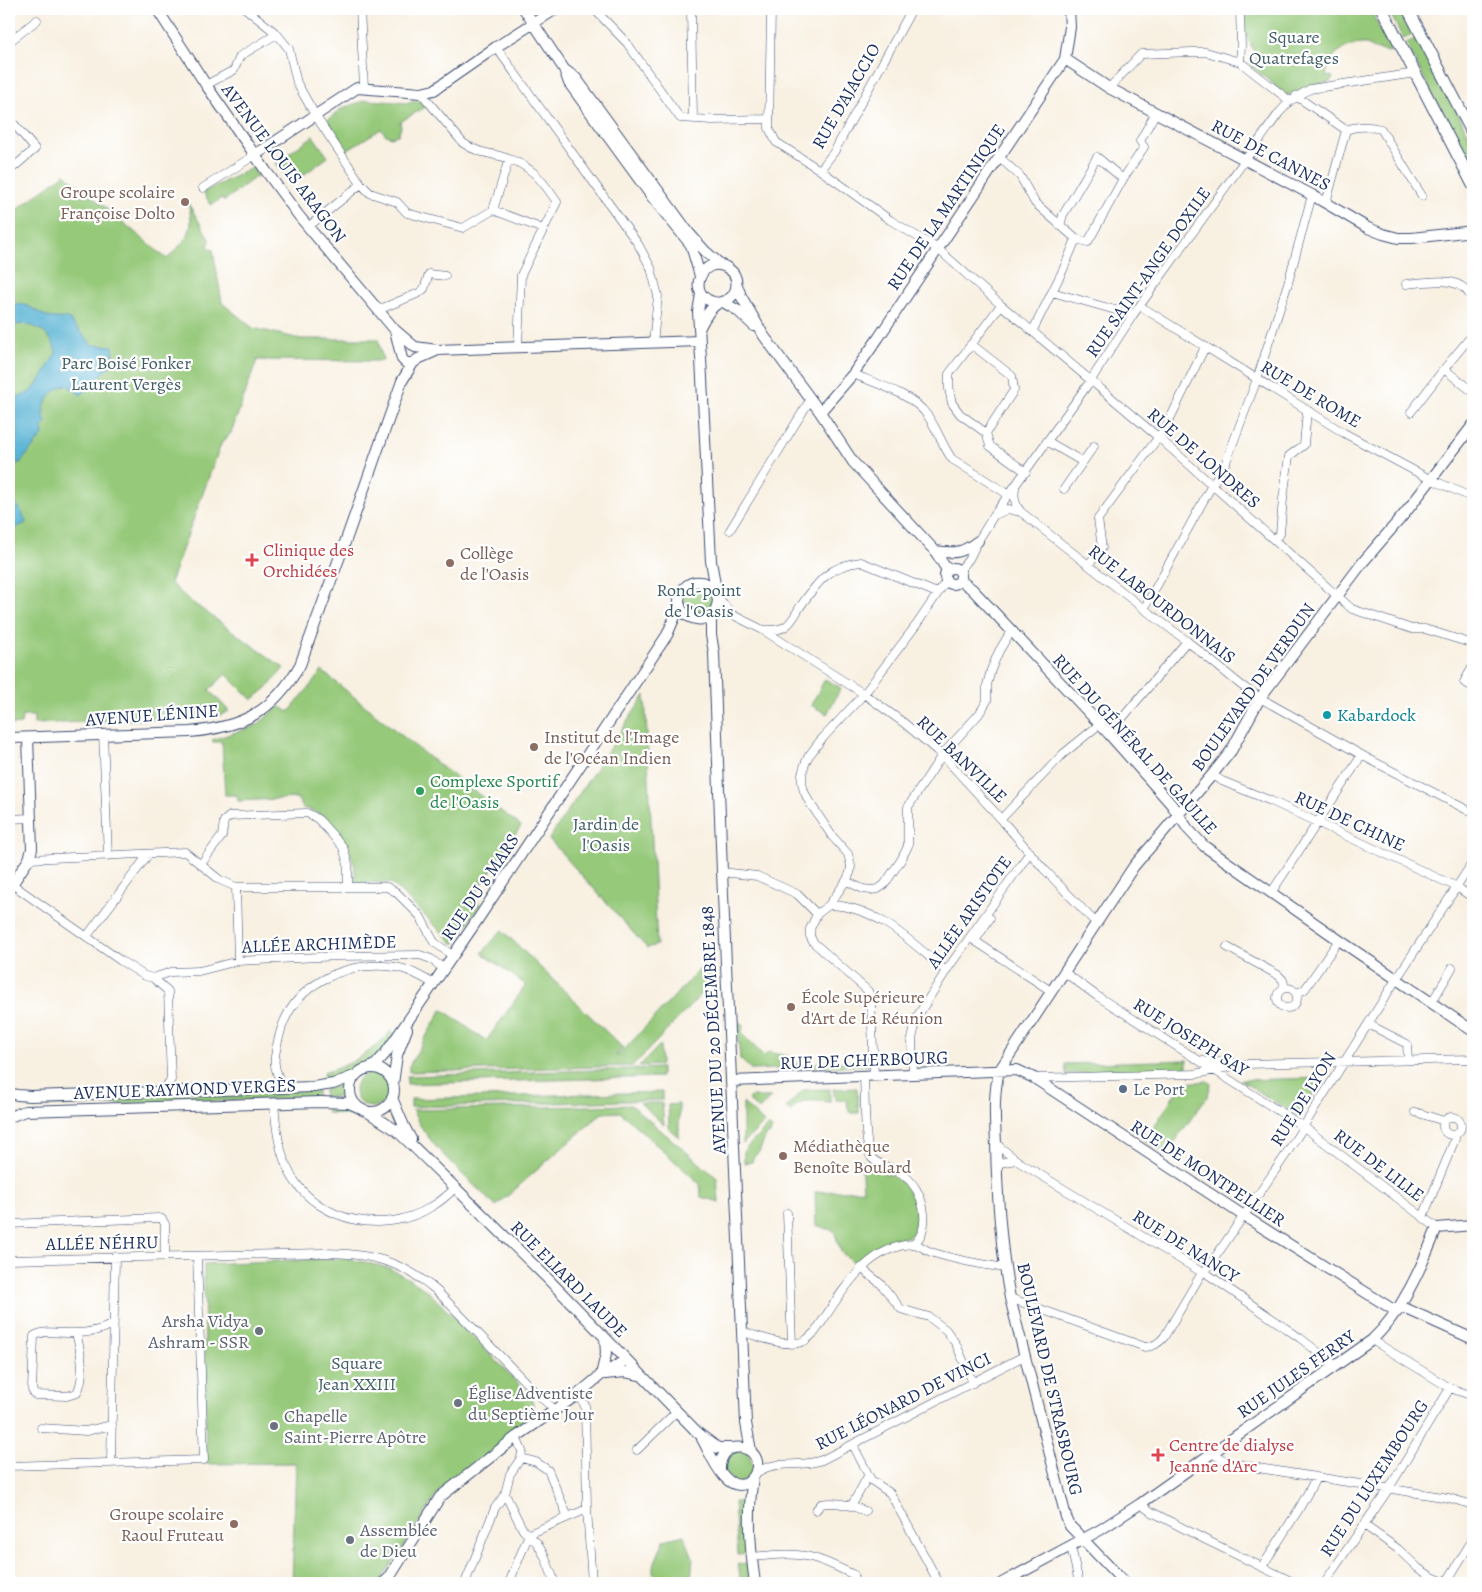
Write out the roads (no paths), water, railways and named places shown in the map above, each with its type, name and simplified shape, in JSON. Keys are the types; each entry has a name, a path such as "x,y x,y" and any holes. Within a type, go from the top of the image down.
{"main road":[{"name":"AVENUE LOUIS ARAGON","path":"157,9 206,85 308,227 394,330 414,347"},
{"path":"524,9 564,69 569,83 652,198 691,245 700,276"},
{"path":"255,155 357,88 364,87 421,93 434,90 496,46 556,9"},
{"name":"RUE DE LA MARTINIQUE","path":"820,412 853,374 1066,59 1070,28 1069,9"},
{"path":"1382,9 1473,185"},
{"path":"1408,9 1473,134"},
{"name":"RUE DE CANNES","path":"1066,59 1109,88 1312,195 1368,228 1398,238 1473,231"},
{"path":"564,69 576,78 689,233 721,265"},
{"path":"711,561 706,574 697,582 686,586 680,596 680,605 684,613 696,619 713,613 717,606 711,561 698,312 701,294 698,282 706,268 721,265 728,267 733,272 740,296 764,336 820,412 853,462 935,551 947,570"},
{"path":"699,328 706,315 721,302 730,298 737,285"},
{"path":"701,294 709,301 721,302 737,310 764,336"},
{"name":"AVENUE LOUIS ARAGON","path":"394,330 402,356"},
{"path":"436,350 415,361 406,363 402,356 404,348 414,347 436,350 700,341"},
{"path":"414,347 419,353 415,361"},
{"name":"AVENUE LÉNINE","path":"402,356 402,381"},
{"name":"AVENUE LÉNINE","path":"9,738 190,732 225,727 243,721 260,711 284,690 300,665 402,381 415,361"},
{"name":"BOULEVARD DE VERDUN","path":"999,1071 1134,866 1231,751 1260,698 1363,562 1473,426"},
{"path":"935,551 961,552 978,541"},
{"path":"953,568 959,576 958,583 952,584 946,581 944,575 947,570 953,568"},
{"name":"RUE DU GÉNÉRAL DE GAULLE","path":"959,576 1100,724 1204,846 1338,940 1473,1031"},
{"path":"697,582 708,584 716,593"},
{"name":"RUE DU 8 MARS","path":"366,1069 376,1064 453,956 667,635 680,605"},
{"name":"AVENUE DU 20 DÉCEMBRE 1848","path":"713,613 711,635 714,653 746,1423"},
{"name":"RUE DU 8 MARS","path":"667,635 676,626 696,619"},
{"name":"AVENUE DU 20 DÉCEMBRE 1848","path":"696,619 711,635"},
{"path":"10,885 29,859 32,849 28,738"},
{"name":"RUE DU 8 MARS","path":"393,1085 397,1056 419,1005"},
{"path":"366,1069 380,1070 390,1078 393,1085 392,1098 379,1111 362,1109 354,1102 350,1089 354,1076 366,1069"},
{"name":"RUE DE MONTPELLIER","path":"999,1071 1016,1070 1034,1078 1244,1216 1398,1309 1473,1339"},
{"name":"RUE DE CHERBOURG","path":"732,1081 999,1071"},
{"name":"BOULEVARD DE STRASBOURG","path":"999,1071 996,1087 996,1142 1005,1268 1024,1356 1066,1517 1070,1526 1125,1583"},
{"name":"AVENUE RAYMOND VERGÈS","path":"9,1093 25,1096 314,1087 333,1084 354,1076"},
{"path":"9,1093 14,1101 14,1111 10,1117"},
{"name":"RUE ELIARD LAUDE","path":"392,1098 416,1149"},
{"name":"AVENUE RAYMOND VERGÈS","path":"10,1117 25,1111 274,1103 349,1103 362,1109"},
{"name":"RUE ELIARD LAUDE","path":"362,1109 396,1130 416,1149 547,1278 698,1433 718,1448 735,1447"},
{"path":"1437,1228 1473,1225"},
{"name":"RUE JULES FERRY","path":"1002,1583 1100,1530 1140,1504 1372,1340 1387,1325 1398,1309 1437,1228"},
{"path":"602,1374 606,1354 605,1338"},
{"path":"614,1373 623,1370 626,1360"},
{"path":"387,1582 440,1497 516,1437 602,1374 626,1360"},
{"path":"602,1374 630,1372 641,1375"},
{"path":"746,1423 735,1447 723,1454 720,1460 720,1470 724,1478 730,1483 736,1484 748,1482 758,1473"},
{"path":"746,1423 751,1451 757,1460 758,1467 758,1473 749,1500 755,1583"},
{"name":"RUE ELIARD LAUDE","path":"698,1433 720,1470"},
{"path":"735,1447 751,1451"},
{"path":"736,1484 749,1500"}],"street":[{"path":"246,9 277,34 290,49 297,83 315,115 361,184 370,194 398,202 407,213 462,228 493,210 509,159"},
{"path":"360,9 364,87"},
{"path":"594,9 627,43 680,118 712,120 769,120 771,9"},
{"path":"691,9 694,118"},
{"name":"RUE D'AJACCIO","path":"820,170 834,152 912,9"},
{"path":"1240,9 1240,62"},
{"path":"9,42 36,20"},
{"path":"206,85 234,70 240,56 277,34"},
{"path":"496,46 638,244 651,268 658,296 652,343"},
{"path":"1109,88 1141,54 1206,52 1240,62 1293,99 1346,130"},
{"name":"RUE SAINT-ANGE DOXILE","path":"959,576 994,515 1091,380 1140,306 1279,113 1293,99 1310,89 1416,73"},
{"path":"421,93 463,143 471,149 509,159 533,171 557,202 542,229 521,275 518,347"},
{"path":"1000,158 1020,176 1035,202 1060,226 1076,239 1088,242 1123,179 1144,147 1140,140 1156,112"},
{"path":"9,118 37,152 9,171"},
{"name":"RUE DE LONDRES","path":"769,120 769,128 776,142 820,170 890,220 938,249 1001,305 1158,437 1352,609 1412,629 1425,629 1473,644"},
{"path":"1346,130 1354,127 1369,126 1381,129 1422,196"},
{"path":"1326,203 1346,130"},
{"path":"203,188 255,155"},
{"path":"1060,226 1063,215 1097,157 1123,179"},
{"path":"308,227 361,184"},
{"path":"1144,609 1226,462 1257,379 1288,283 1312,195"},
{"path":"493,210 542,229"},
{"path":"1033,330 1076,239"},
{"path":"378,310 419,293 424,289 429,274 445,276"},
{"path":"1406,284 1442,281 1457,283 1470,293 1473,302"},
{"path":"1052,292 1133,316"},
{"path":"1001,305 949,374 949,389 952,402 960,414 986,433 990,446 1026,472"},
{"name":"RUE DE ROME","path":"1140,306 1344,433 1431,480 1473,498"},
{"path":"1411,412 1473,334"},
{"path":"971,344 1012,376 1014,390 986,433"},
{"path":"1088,565 1102,548 1098,519 1166,427 1205,347"},
{"path":"1444,369 1473,392"},
{"path":"853,374 912,400 928,416 952,459 1009,495"},
{"path":"730,530 810,400"},
{"path":"1274,539 1280,534 1289,456 1304,445 1307,410"},
{"path":"1047,442 1083,462"},
{"path":"1064,489 1094,446"},
{"path":"1015,487 1016,506 1021,512"},
{"path":"994,515 1008,509 1021,512"},
{"name":"RUE LABOURDONNAIS","path":"1021,512 1260,698 1473,814"},
{"path":"763,630 777,630 786,626 810,593 829,573 851,563 861,562 937,592"},
{"path":"914,1244 920,1235 924,1219 923,1206 918,1192 912,1182 904,1175 888,1166 875,1162 869,1154 867,1143 871,998 868,991 813,942 810,936 810,929 817,914 829,905 846,881 851,866 848,854 832,836 808,800 804,791 802,774 808,757 864,694 946,581"},
{"name":"RUE BANVILLE","path":"716,593 731,614"},
{"name":"RUE BANVILLE","path":"713,613 731,614 763,630 864,694 904,723 942,755 1001,818 1043,868 1096,923"},
{"path":"846,881 863,889 871,890 878,888 884,885 901,860 908,846 908,807 942,755 979,714 988,701 987,685 990,670 1011,631"},
{"path":"1109,734 1187,641"},
{"path":"1473,666 1464,682 1473,687"},
{"path":"1001,818 1062,754 1100,724"},
{"path":"104,734 108,856"},
{"path":"1271,893 1360,758 1360,754"},
{"name":"RUE DE CHINE","path":"1212,775 1457,888 1473,898"},
{"path":"201,864 222,836 224,821 230,816 307,814 319,820 343,847 348,864 348,886"},
{"path":"9,819 31,818"},
{"path":"29,859 186,852 220,880 236,887 382,886 392,889 420,916 434,942 453,956"},
{"name":"ALLÉE ARISTOTE","path":"913,1074 912,1039 917,1017 946,971 1030,852"},
{"path":"87,936 148,854"},
{"name":"RUE DE LYON","path":"1010,1298 1145,1347 1153,1346 1164,1337 1203,1271 1207,1270 1304,1126 1473,862"},
{"path":"722,872 756,876 797,894 817,914"},
{"path":"10,885 121,961 145,976 153,978 168,991 171,1080 178,1088 184,1091"},
{"path":"236,887 238,961"},
{"path":"829,905 854,908 879,919 902,933 946,971"},
{"path":"990,918 975,941 1051,991"},
{"path":"1296,994 1306,989 1338,940"},
{"path":"1227,947 1278,976 1283,980 1285,988"},
{"name":"ALLÉE ARCHIMÈDE","path":"153,978 171,972 199,971 238,961 340,956 420,955 431,959 444,969"},
{"path":"284,1088 275,1072 274,1056 281,1027 292,1008 319,981 337,972 375,966 396,967 414,972 434,984"},
{"path":"1432,1002 1452,968"},
{"name":"RUE JOSEPH SAY","path":"1064,972 1097,996 1304,1126"},
{"path":"1285,988 1291,989 1296,994 1297,1000 1294,1006 1288,1009 1281,1007 1276,1001 1279,991 1285,988"},
{"path":"1368,1024 1407,1044 1408,1060"},
{"path":"1199,1060 1215,1063 1245,1064 1473,1059"},
{"path":"1034,1078 1194,1074 1245,1064"},
{"path":"161,1092 171,1080"},
{"path":"274,1103 281,1151 292,1178 315,1201 335,1214 362,1222 405,1218 430,1207 456,1188"},
{"path":"1415,1112 1444,1121 1452,1117 1459,1120 1461,1129 1454,1135 1449,1134 1444,1130 1444,1121"},
{"name":"RUE DE LILLE","path":"1304,1126 1437,1228"},
{"path":"1423,1218 1455,1139 1454,1135"},
{"name":"RUE DE NANCY","path":"996,1142 1015,1160 1198,1270 1203,1271 1300,1338 1335,1365"},
{"path":"997,1169 1000,1163 1015,1160"},
{"path":"787,1213 792,1344"},
{"path":"9,1224 159,1218 165,1224 166,1256"},
{"path":"742,1332 784,1343 792,1344 806,1340 815,1332 861,1268 888,1250 914,1244 941,1255 1005,1268"},
{"name":"ALLÉE NÉHRU","path":"9,1260 344,1253 366,1255 391,1263 424,1280 536,1394 555,1410"},
{"path":"9,1466 204,1460 196,1256"},
{"path":"111,1463 115,1257"},
{"path":"861,1268 881,1284 901,1309 930,1317 946,1330 956,1344 973,1383"},
{"path":"76,1333 81,1360 80,1384 77,1393 67,1396 35,1395 32,1390 34,1336 41,1332 76,1333 101,1329 114,1324"},
{"path":"1372,1340 1450,1388 1473,1396"},
{"name":"RUE LÉONARD DE VINCI","path":"758,1473 781,1463 814,1463 853,1445 1024,1356"},
{"name":"RUE DU LUXEMBOURG","path":"1324,1583 1388,1490 1450,1388"},
{"path":"577,1394 584,1405 592,1583"},
{"path":"637,1450 677,1411"},
{"path":"41,1428 86,1430 112,1425"},
{"path":"465,1583 495,1508 505,1494 510,1474 521,1458 522,1451 516,1437"},
{"path":"853,1445 868,1476 890,1493 939,1583"},
{"path":"1212,1453 1230,1463 1388,1490 1449,1498 1473,1504"},
{"path":"521,1458 536,1462 548,1470 568,1517"},
{"path":"852,1505 868,1476"},
{"path":"1262,1567 1299,1509 1316,1478"},
{"path":"505,1494 523,1530 537,1543 545,1557 555,1583"},
{"path":"816,1510 823,1503 832,1502 852,1505 865,1511"},
{"path":"1140,1504 1150,1511 1295,1583"},
{"path":"509,1583 529,1534 588,1509"},
{"path":"1364,1525 1398,1549 1418,1568 1446,1583 1473,1539"},
{"path":"1071,1546 1079,1583"},
{"path":"752,1557 791,1555 815,1558 854,1575"}],"water":[{"path":"18,304 30,307 48,317 68,318 92,345 113,346 114,362 81,395 67,385 52,394 45,404 44,416 46,422 42,427 43,435 20,463 16,463 9,470 9,438 16,434 17,428 9,415 9,395 25,395 32,390 38,384 56,353 50,339 38,329 24,324 9,327 9,305"},
{"path":"9,500 20,509 26,523 13,529 9,528"}],"place":[{"name":"Groupe scolaire Françoise Dolto","path":"185,202"},
{"name":"Clinique des Orchidées","path":"252,560"},
{"name":"Collège de l'Oasis","path":"450,563"},
{"name":"Kabardock","path":"1327,715"},
{"name":"Institut de l'Image de l'Océan Indien","path":"534,747"},
{"name":"Complexe Sportif de l'Oasis","path":"420,791"},
{"name":"École Supérieure d'Art de La Réunion","path":"791,1007"},
{"name":"Le Port","path":"1123,1089"},
{"name":"Médiathèque Benoîte Boulard","path":"783,1156"},
{"name":"Arsha Vidya Ashram - SSR","path":"259,1331"},
{"name":"Église Adventiste du Septième Jour","path":"458,1403"},
{"name":"Chapelle Saint-Pierre Apôtre","path":"274,1426"},
{"name":"Centre de dialyse Jeanne d'Arc","path":"1158,1455"},
{"name":"Groupe scolaire Raoul Fruteau","path":"234,1524"},
{"name":"Assemblée de Dieu","path":"350,1540"}],"park label":[{"name":"Square Quatrefages","path":"1294,47"},
{"name":"Parc Boisé Fonker Laurent Vergès","path":"126,373"},
{"name":"Rond-point de l'Oasis","path":"699,600"},
{"name":"Jardin de l'Oasis","path":"606,834"},
{"name":"Square Jean XXIII","path":"357,1374"}]}
